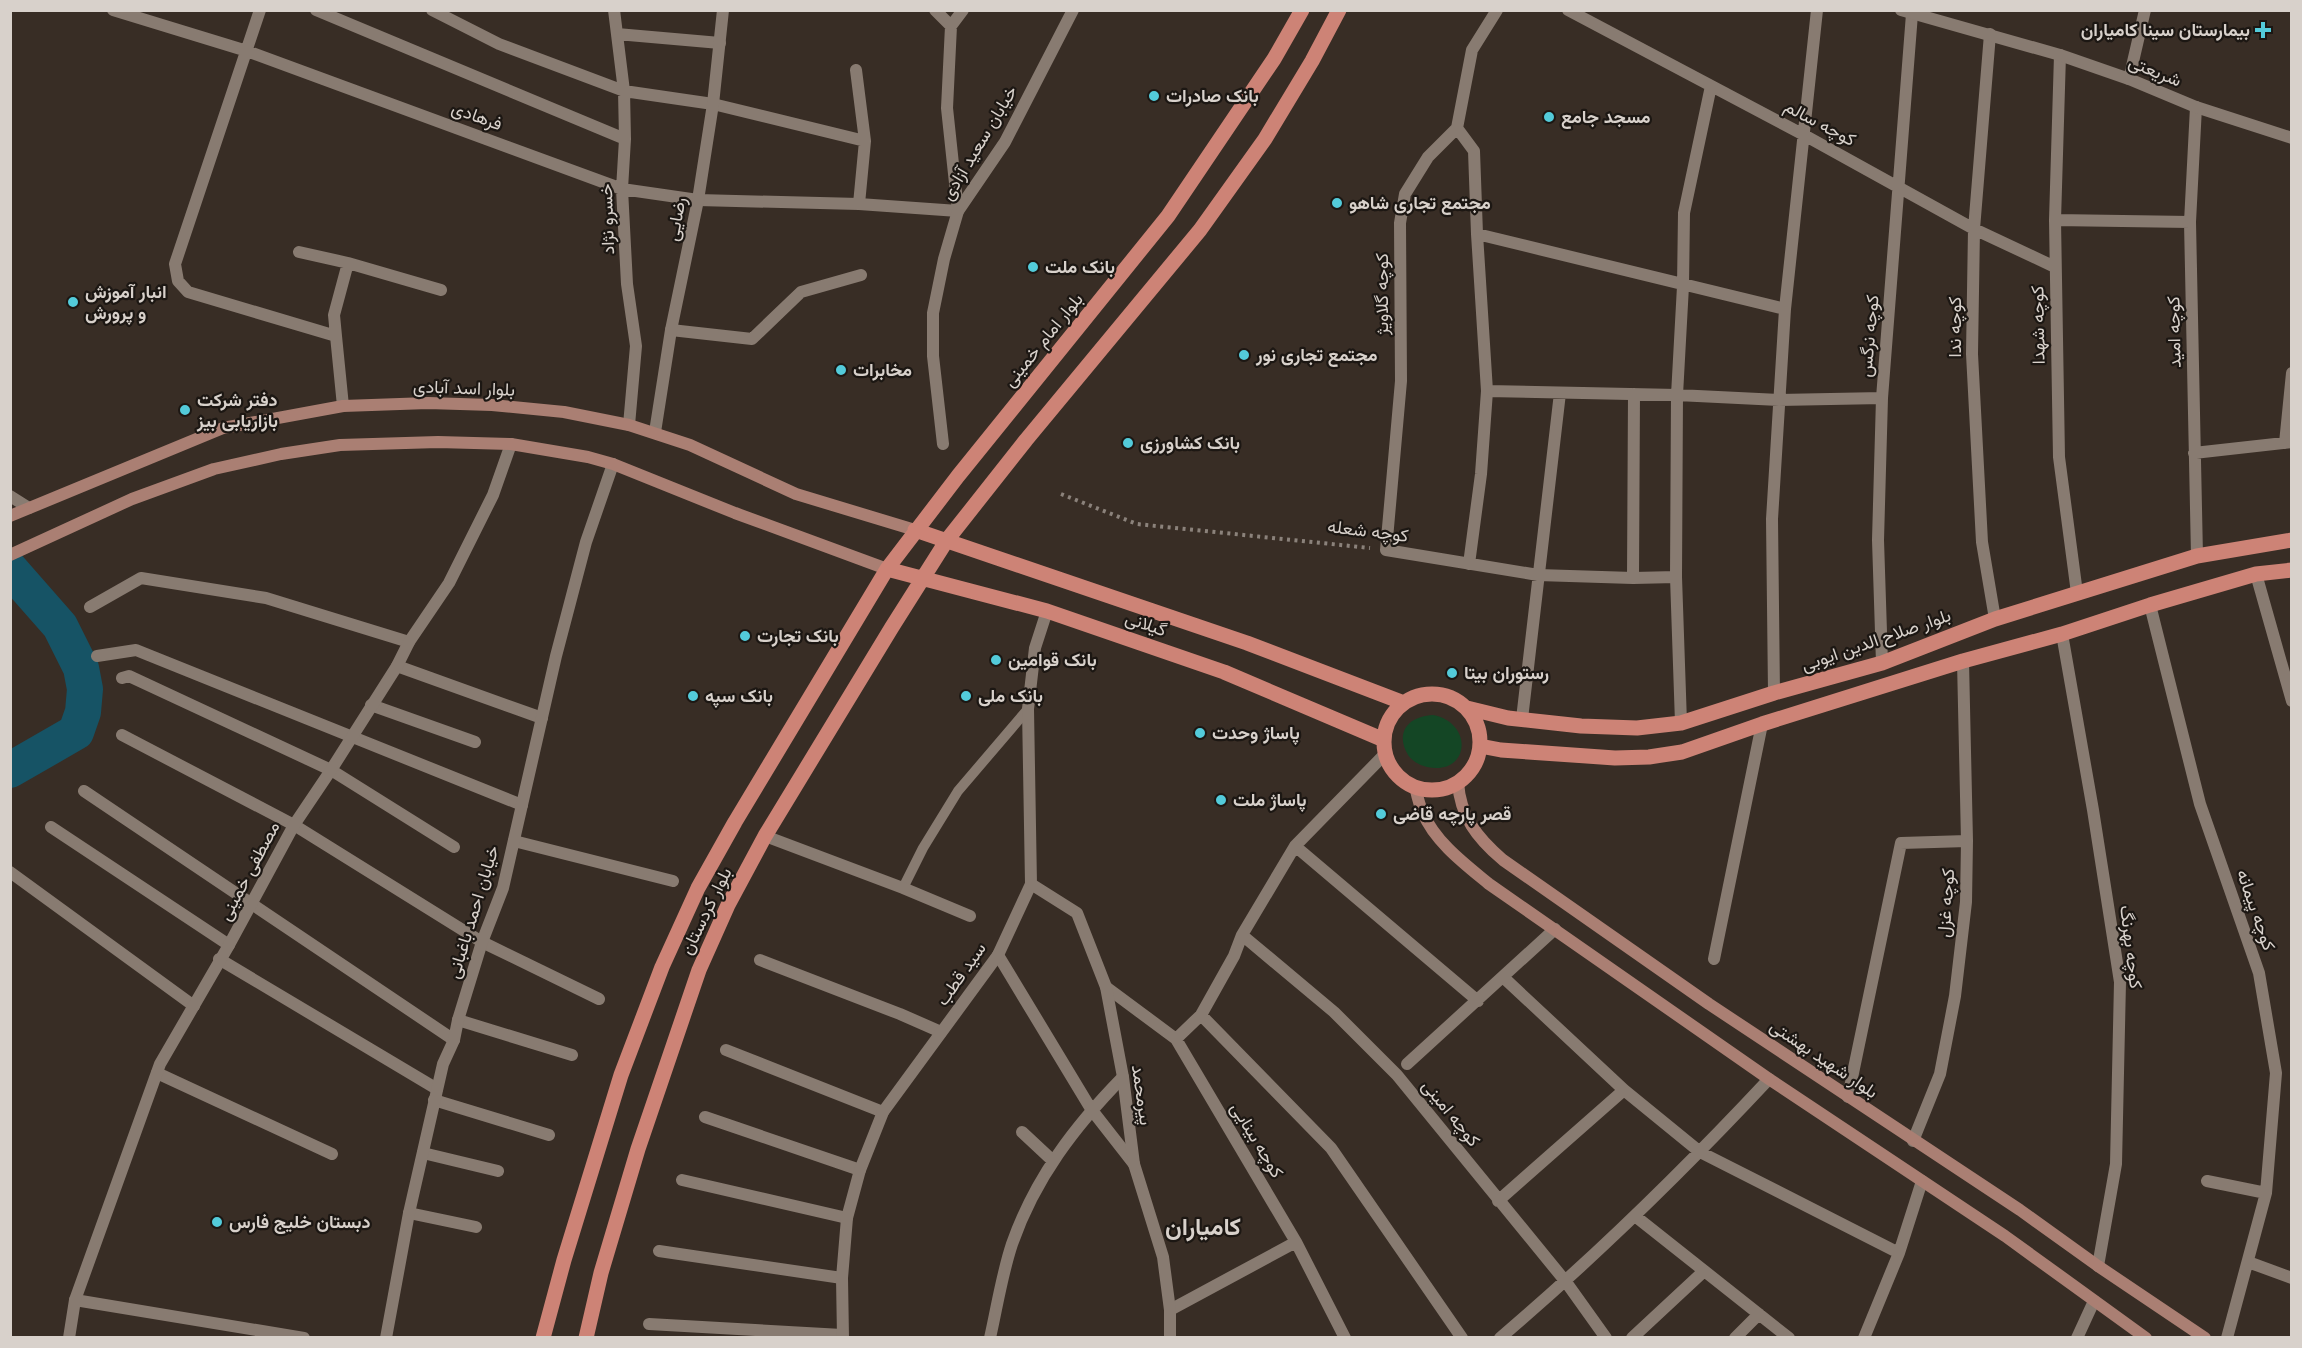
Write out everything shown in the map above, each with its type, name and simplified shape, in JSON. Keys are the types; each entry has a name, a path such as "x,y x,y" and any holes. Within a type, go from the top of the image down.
{"main road":[{"name":"بلوار امام خمینی","path":"887,569 915,530 1168,216 1274,59 1302,10"},
{"path":"947,540 1200,230 1265,139 1312,61 1339,10"},
{"name":"بلوار اسد آبادی","path":"13,514 223,428 343,406 417,403 492,405 564,412 628,425 690,445 796,494 915,530"},
{"path":"10,555 132,499 214,469 281,454 393,442 511,444 562,452 613,464 735,513 887,569"},
{"name":"گیلانی","path":"915,530 1247,643 1404,703"},
{"name":"بلوار کردستان","path":"586,1338 601,1273 638,1149 699,970 728,905 765,836 947,540"},
{"name":"بلوار صلاح الدین ایوبی","path":"1467,708 1522,719 1581,726 1637,728 1681,723 1774,693 1882,663 1995,619 2197,556 2292,540"},
{"name":"گیلانی","path":"887,569 923,580 986,593 1047,611 1224,672 1385,747"},
{"name":"بلوار کردستان","path":"543,1338 564,1260 621,1075 671,948 698,888 735,822 887,569"},
{"path":"1480,746 1501,750 1615,758 1649,757 1682,752 1762,724 1963,661 2062,634 2150,605 2256,574 2292,570"},
{"path":"1436,694 1456,700 1467,708 1478,725 1480,746 1474,766 1458,782 1437,789 1415,786 1393,770 1385,747 1390,719 1404,703 1423,695 1436,694"},
{"name":"بلوار شهید بهشتی","path":"1458,782 1459,801 1468,818 1482,840 1503,860 2205,1338"},
{"path":"1415,786 1423,814 1449,848 1489,884 1769,1079 2005,1236 2146,1338"}],"street":[{"name":"فرهادی","path":"113,10 247,51 622,189 698,200 859,204 958,211"},
{"path":"260,10 175,264 178,281 188,292 336,336"},
{"path":"316,10 625,139"},
{"path":"432,10 499,44 624,91 713,104 865,141"},
{"name":"خسرو نژاد","path":"614,10 624,91 625,139 622,189 627,284 636,346 628,425"},
{"name":"رضایی","path":"655,432 671,330 698,200 713,104 723,10"},
{"path":"935,10 951,26"},
{"path":"958,211 947,108 951,26 963,10"},
{"name":"خیابان سعید آزادی","path":"943,444 933,356 933,313 944,259 958,211 1005,142 1073,10"},
{"path":"1469,564 1487,391 1474,151 1457,128 1472,50 1497,10"},
{"name":"کوچه سالم","path":"1568,10 1900,186 1974,229 2055,267"},
{"path":"1774,693 1772,519 1779,400 1785,309 1817,10"},
{"path":"2129,79 2145,10"},
{"name":"شریعتی","path":"1906,12 2060,55 2129,79 2196,107 2292,138"},
{"name":"کوچه نرگس","path":"1882,663 1878,540 1882,398 1900,186 1906,12"},
{"path":"617,34 720,43"},
{"name":"کوچه ندا","path":"1990,34 1974,229 1972,354 1982,542 1995,619"},
{"name":"کوچه شهدا","path":"2060,55 2055,220 2059,458 2077,593"},
{"path":"856,70 865,141 859,204"},
{"path":"1681,723 1676,577 1677,395 1683,286 1684,213 1711,86"},
{"name":"کوچه امید","path":"2196,107 2190,222 2197,556"},
{"name":"کوچه گلاویژ","path":"1386,550 1401,381 1402,213 1405,194 1428,157 1457,128"},
{"path":"2055,220 2190,222"},
{"path":"1477,234 1785,309"},
{"path":"298,252 348,263 441,290"},
{"path":"343,406 334,315 348,263"},
{"path":"671,330 752,339 801,292 861,275"},
{"path":"2194,453 2288,442 2292,373"},
{"path":"1487,391 1677,395 1779,400 1882,398"},
{"path":"1522,719 1560,393"},
{"path":"1633,578 1634,394"},
{"name":"مصطفی خمینی","path":"69,1338 75,1300 157,1073 294,825 448,583 493,495 511,444"},
{"name":"خیابان احمد باغبانی","path":"386,1338 409,1213 442,1064 454,1040 482,942 503,888 586,542 613,464"},
{"path":"10,496 28,508"},
{"name":"کوچه شعله","path":"1386,550 1538,575 1676,577"},
{"path":"2256,574 2292,700"},
{"path":"90,607 141,578 266,598 409,642"},
{"name":"کوچه پیمانه","path":"2150,605 2200,804 2259,973 2276,1073 2266,1193 2227,1338"},
{"name":"سید قطب","path":"842,1336 842,1278 847,1218 860,1170 883,1112 998,955 1031,884 1028,710 1035,648 1047,611"},
{"name":"کوچه بهرنگ","path":"2062,634 2120,982 2116,1164 2098,1266"},
{"path":"97,656 136,650 522,805"},
{"name":"کوچه غزل","path":"1913,1141 1940,1074 1955,996 1966,902 1963,661"},
{"path":"397,666 542,718"},
{"path":"122,678 129,676 331,770 454,847"},
{"path":"371,705 475,742"},
{"path":"1714,959 1762,724"},
{"path":"122,735 294,825 482,942 599,999"},
{"path":"1176,1039 1202,1015 1234,956 1242,935 1295,846 1385,747"},
{"path":"84,791 454,1040"},
{"path":"51,827 229,945"},
{"path":"765,836 970,916"},
{"path":"514,841 673,881"},
{"path":"1848,1097 1901,843 1967,841"},
{"path":"1295,846 1478,1001"},
{"path":"10,872 194,1006"},
{"name":"پیرمحمد","path":"1031,884 1077,913 1106,987 1123,1077 1134,1164 1163,1257 1170,1310 1170,1338"},
{"path":"1407,1064 1555,928"},
{"name":"کوچه امینی","path":"1242,935 1334,1012 1397,1075 1566,1282 1606,1338"},
{"path":"998,955 1091,1109 1134,1164"},
{"path":"219,959 436,1094 549,1135"},
{"path":"760,960 941,1032"},
{"path":"1503,977 1624,1090 1701,1152 1899,1253"},
{"name":"کوچه بینایی","path":"1106,987 1176,1039 1296,1242 1345,1338"},
{"path":"1202,1015 1331,1148 1462,1338"},
{"path":"458,1020 572,1055"},
{"path":"726,1050 883,1112"},
{"path":"157,1073 332,1154"},
{"path":"990,1338 1012,1245 1024,1214 1052,1160 1091,1109 1123,1077"},
{"path":"1500,1338 1566,1282 1635,1216 1701,1152 1769,1079"},
{"path":"1498,1201 1624,1090"},
{"path":"705,1117 860,1170"},
{"path":"1022,1132 1052,1160"},
{"path":"423,1153 498,1171"},
{"path":"682,1180 847,1218"},
{"path":"1864,1338 1899,1253 1922,1180"},
{"path":"2207,1181 2266,1193"},
{"path":"409,1213 476,1227"},
{"path":"1635,1216 1789,1338"},
{"path":"1170,1310 1296,1242"},
{"path":"659,1251 842,1278"},
{"path":"2248,1262 2292,1278"},
{"path":"1632,1338 1704,1271"},
{"path":"75,1300 303,1338"},
{"path":"2077,1338 2094,1301"},
{"path":"1735,1338 1759,1314"},
{"path":"649,1324 842,1336"}],"lane":[{"path":"903,888 922,848 958,791 1028,710"}],"path":[{"name":"کوچه شعله","path":"1061,494 1137,524 1386,550"}],"green space":[{"path":"1433,715 1446,720 1455,728 1462,747 1459,757 1452,764 1441,768 1419,764 1408,755 1404,746 1404,732 1407,726 1417,718"}],"waterway":[{"path":"10,569 60,626 81,668 85,689 83,712 76,732 10,770"}],"place":[{"name":"بیمارستان سینا کامیاران","path":"2263,30"},
{"name":"بانک صادرات","path":"1154,96"},
{"name":"مسجد جامع","path":"1549,117"},
{"name":"مجتمع تجاری شاهو","path":"1337,203"},
{"name":"بانک ملت","path":"1033,267"},
{"name":"انبار آموزش و پرورش","path":"73,302"},
{"name":"مجتمع تجاری نور","path":"1244,355"},
{"name":"مخابرات","path":"841,370"},
{"name":"دفتر شرکت بازاریابی بیز","path":"185,410"},
{"name":"بانک کشاورزی","path":"1128,443"},
{"name":"بانک تجارت","path":"745,636"},
{"name":"بانک قوامین","path":"996,660"},
{"name":"رستوران بیتا","path":"1452,673"},
{"name":"بانک سپه","path":"693,696"},
{"name":"بانک ملی","path":"966,696"},
{"name":"پاساژ وحدت","path":"1200,733"},
{"name":"پاساژ ملت","path":"1221,800"},
{"name":"قصر پارچه قاضی","path":"1381,814"},
{"name":"دبستان خلیج فارس","path":"217,1222"}],"district":[{"name":"کامیاران","path":"1203,1227"}]}
